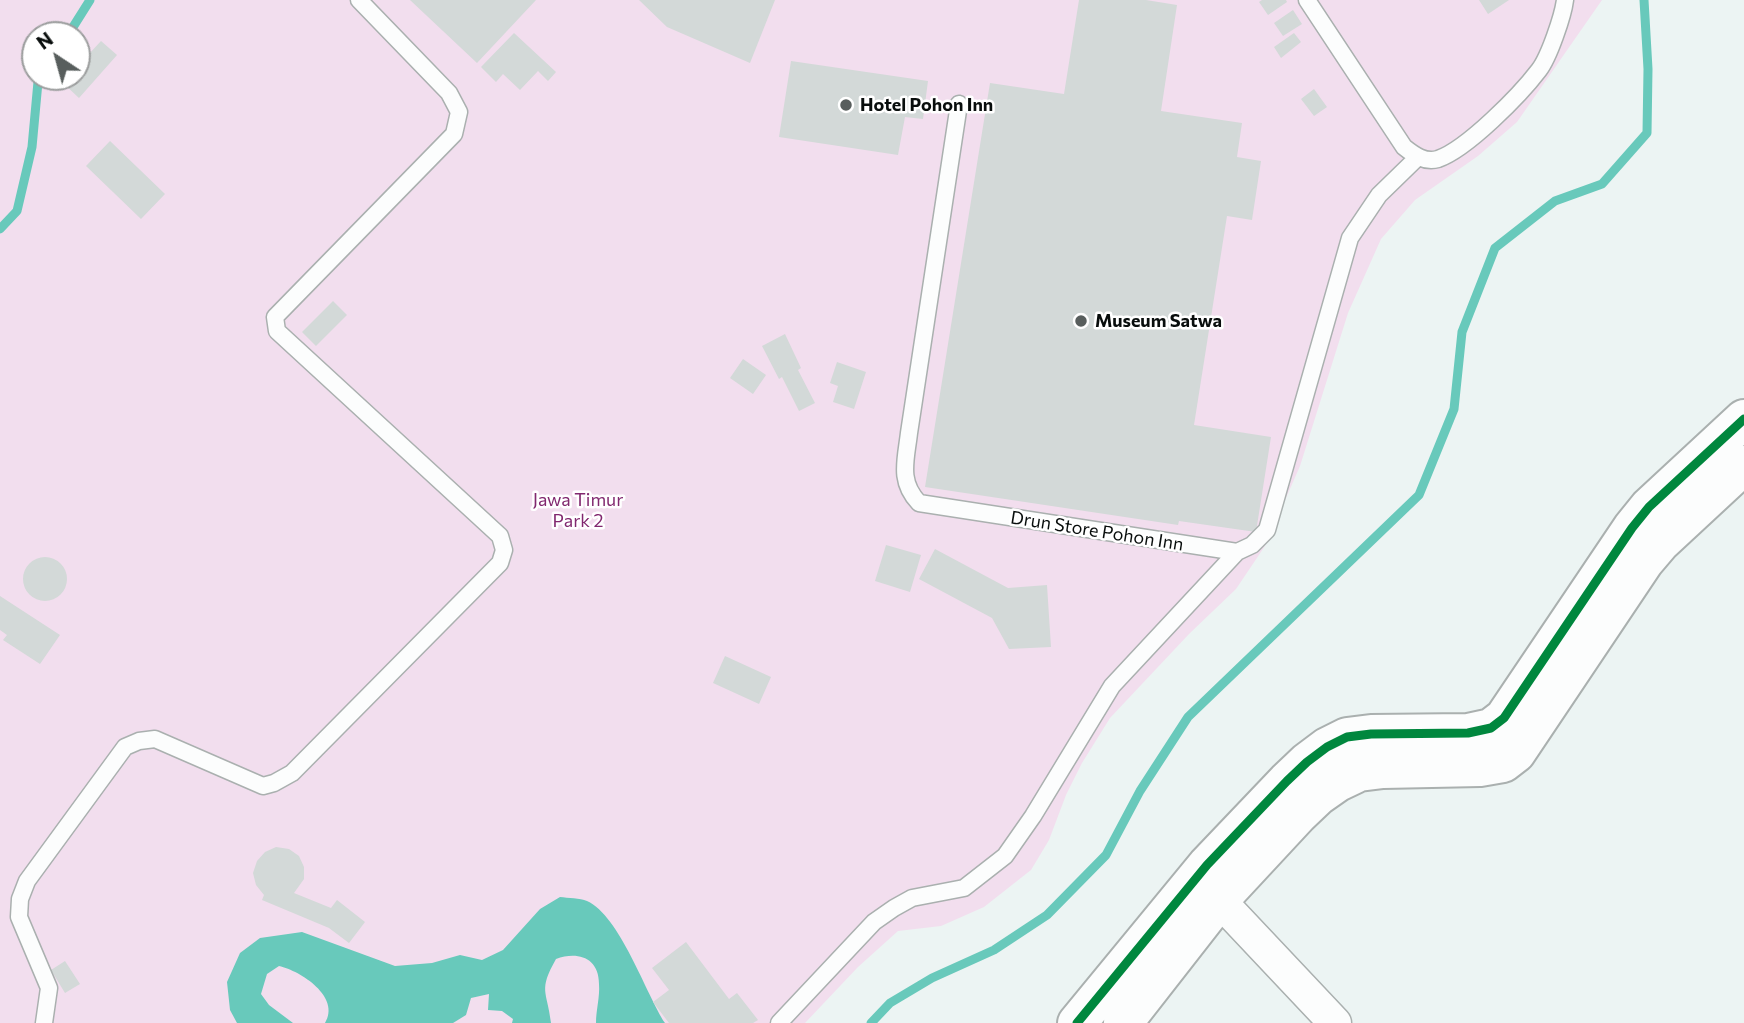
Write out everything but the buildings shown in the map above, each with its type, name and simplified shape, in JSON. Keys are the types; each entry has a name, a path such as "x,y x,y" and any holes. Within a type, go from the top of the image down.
{"street":[{"path":"1123,1023 1219,900 1298,815 1338,782 1359,772 1383,769 1480,767 1503,763 1516,753 1643,562 1649,507 1744,419"},
{"path":"1077,1023 1207,865 1307,762 1327,747 1347,737 1371,734 1468,733 1491,728 1504,718 1646,535 1744,465"},
{"path":"1219,900 1335,1023"}],"lane":[{"path":"44,1023 49,988 19,917 20,899 27,881 125,747 139,741 156,739 263,786 274,783 292,773 500,563 505,550 500,536 277,331 274,324 275,317 454,134 458,112 449,93 359,0"},
{"path":"1307,0 1404,148 1417,158 1436,160 1464,145 1540,69 1564,13 1565,0"},
{"name":"Drun Store Pohon Inn","path":"959,104 909,433 904,478 908,492 919,503 1237,552"},
{"path":"779,1023 874,922 912,898 964,888 1005,856 1033,816 1112,686 1237,552 1252,545 1267,530 1350,238 1379,195 1417,158"}],"green space":[{"name":"Jawa Timur Park 2","path":"0,0 1602,0 1517,122 1478,156 1415,200 1381,239 1348,313 1300,466 1265,546 1236,589 1189,634 1110,718 1082,763 1066,795 1049,840 1031,870 984,907 941,926 898,931 858,967 805,1023 0,1023"}],"shaded area":[{"path":"560,897 587,901 599,909 610,922 665,1023 596,1023 598,975 591,962 579,956 556,959 547,978 545,991 551,1023 512,1023 513,1019 502,1011 488,1010 489,994 471,998 466,1015 453,1023 325,1023 329,1013 323,995 298,973 279,966 267,974 261,994 269,1005 293,1023 237,1023 230,1010 227,982 240,953 260,938 302,932 395,966 432,963 460,955 482,960 503,950 540,909"}],"waterway":[{"path":"77,21 90,0"},
{"path":"871,1023 890,1003 932,978 994,950 1047,915 1106,855 1140,791 1188,717 1419,495 1454,409 1462,332 1495,248 1555,201 1602,184 1647,133 1648,69 1644,0"},
{"path":"0,229 17,211 32,147 37,91"}],"cycle path":[{"path":"1077,1023 1207,865 1287,781 1327,747 1347,737 1371,734 1468,733 1491,728 1504,718 1632,528 1649,507 1744,419"}],"place":[{"name":"Hotel Pohon Inn","path":"846,105"},
{"name":"Museum Satwa","path":"1081,321"}]}
